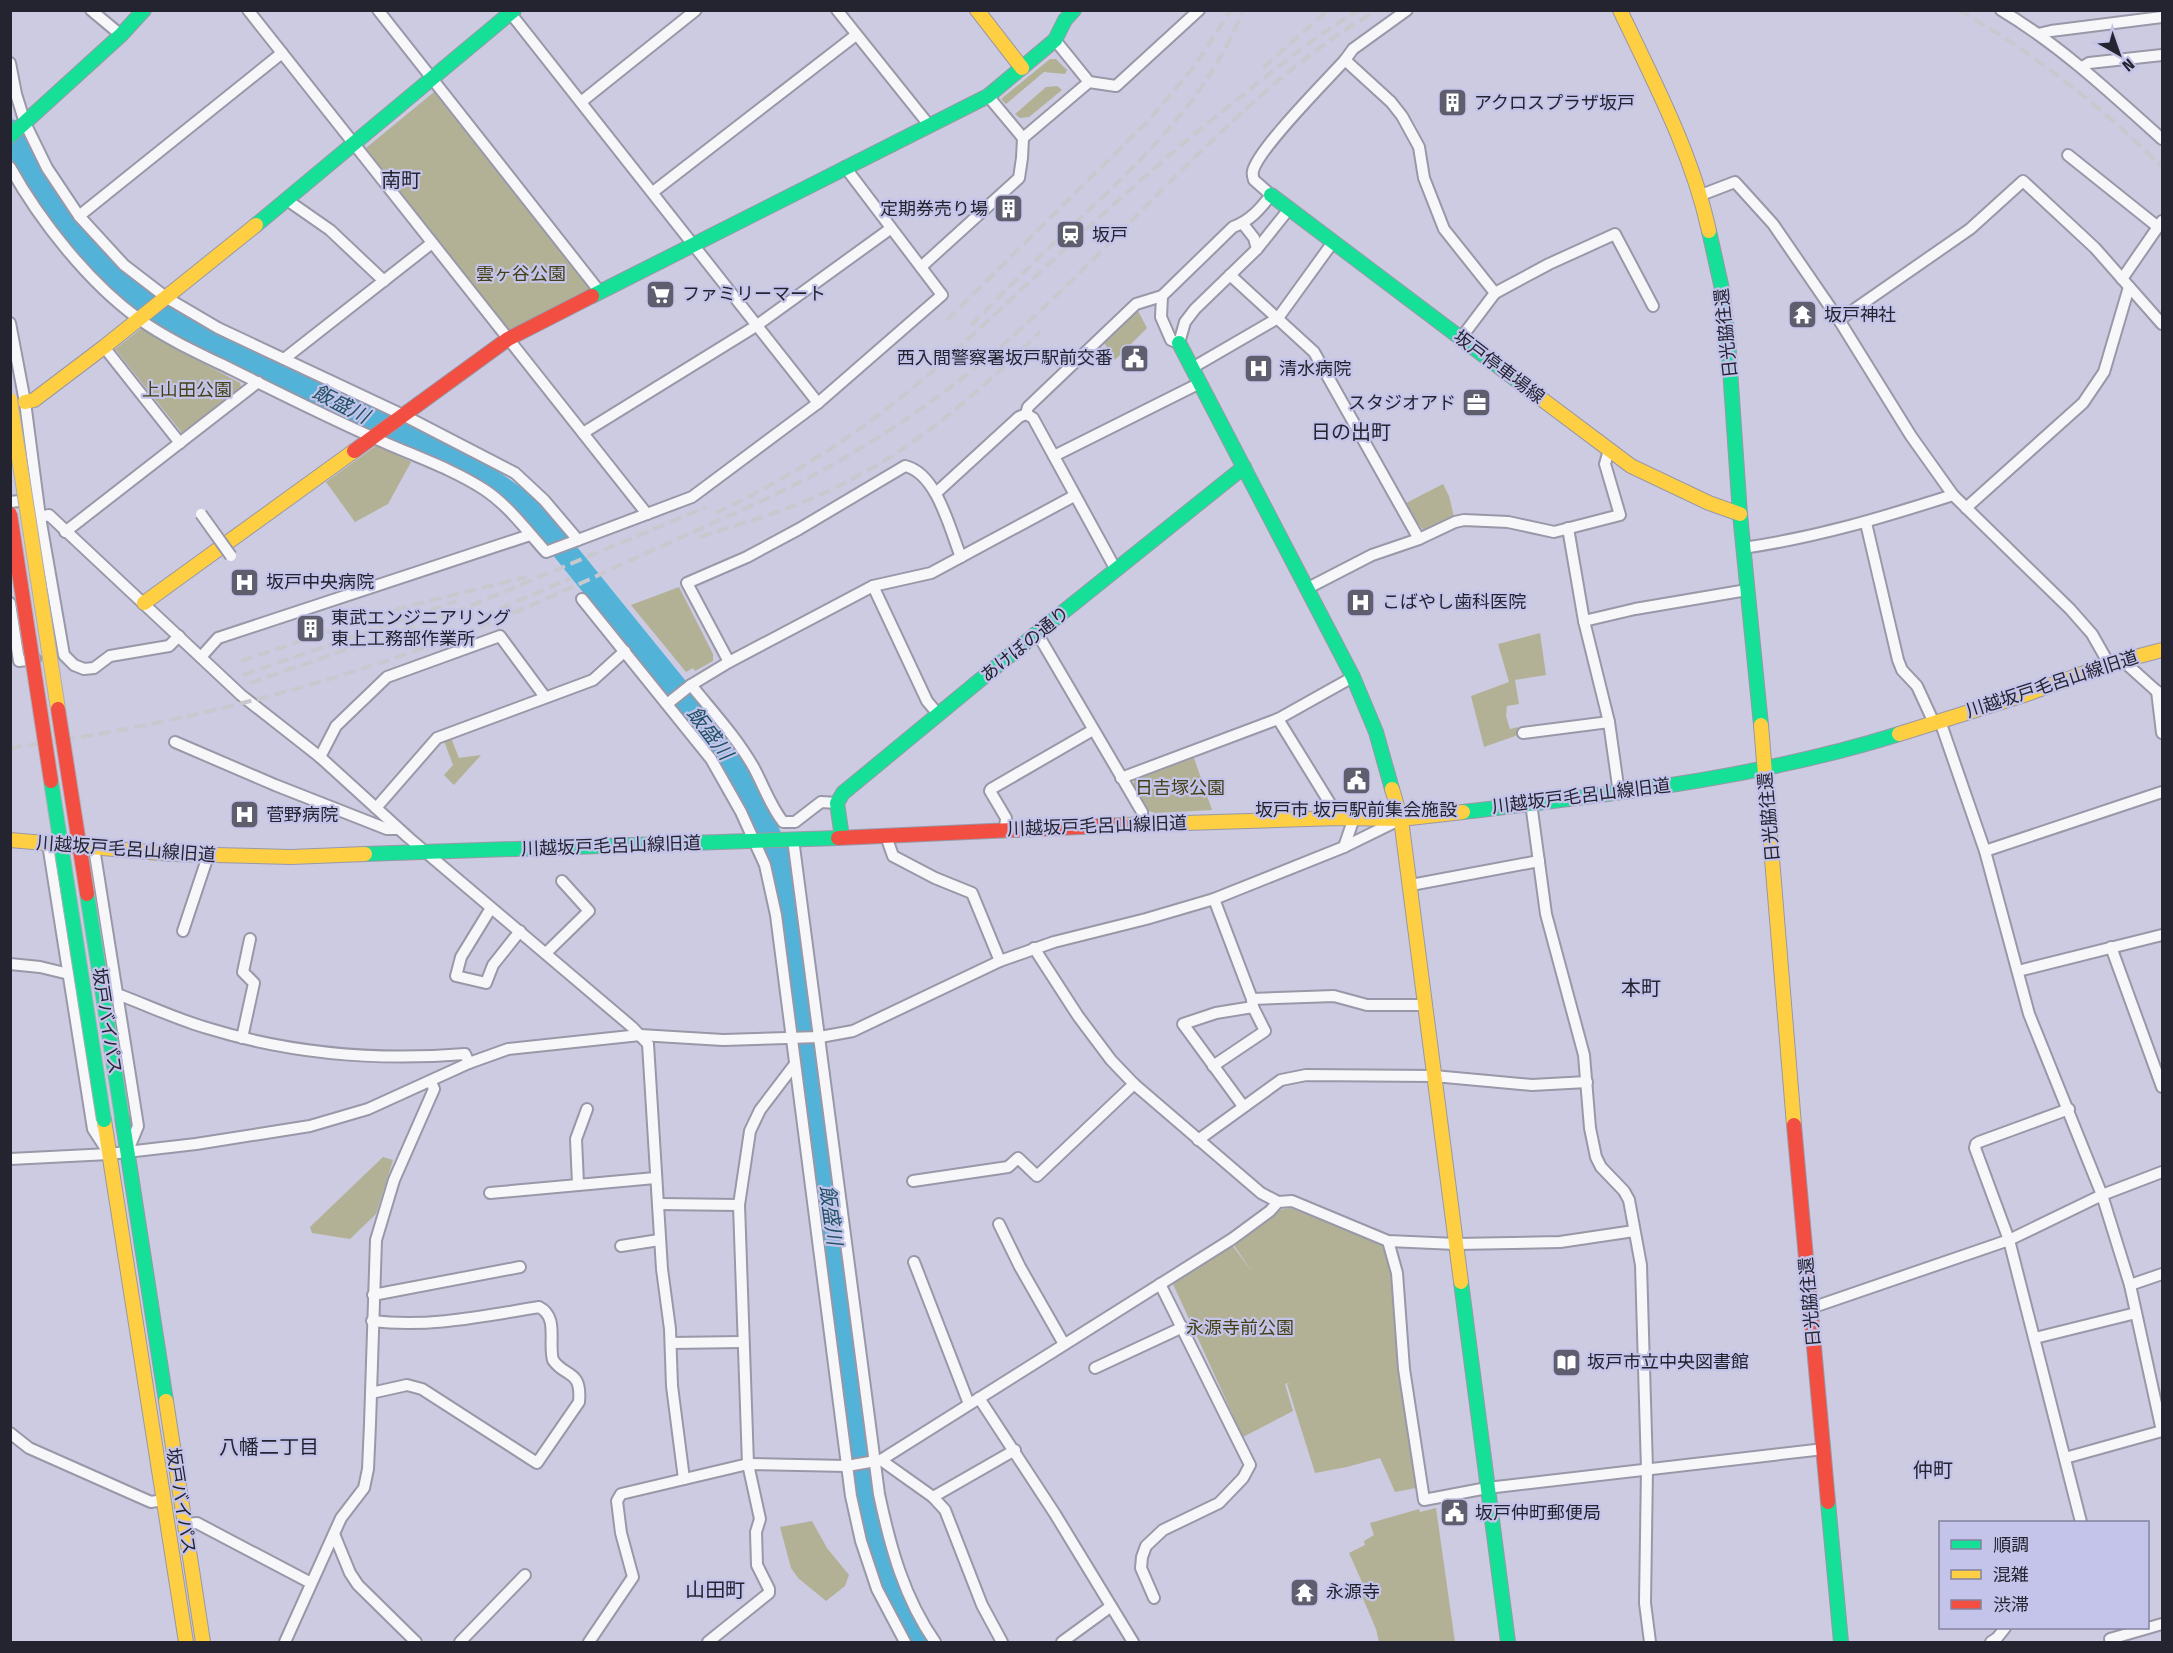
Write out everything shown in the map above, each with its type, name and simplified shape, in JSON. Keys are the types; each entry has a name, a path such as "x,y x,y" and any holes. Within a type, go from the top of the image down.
{"main road":[{"path":"19,129 121,35 144,10"},
{"path":"977,10 1022,68"},
{"path":"144,603 508,339 693,243 988,96 1055,40 1065,20 1074,10"},
{"name":"日光脇往還","path":"1620,10 1679,137 1701,195 1722,289 1841,1642"},
{"path":"25,402 34,400 164,300 288,200 510,12"},
{"name":"坂戸停車場線","path":"1271,195 1631,466 1655,479 1740,514"},
{"path":"1179,343 1353,677 1376,732 1401,819 1508,1642"},
{"name":"坂戸バイパス","path":"10,400 203,1642"},
{"name":"あけぼの通り","path":"837,802 843,793 938,714 1244,467"},
{"name":"坂戸バイパス","path":"10,514 186,1642"},
{"name":"川越坂戸毛呂山線旧道","path":"10,840 208,856 291,857 886,836 1143,824 1339,818 1401,819 1619,793 1765,770 1858,747 2027,694 2116,662 2163,650"},
{"path":"837,802 842,837"}],"street":[{"path":"91,10 121,35"},
{"path":"248,10 647,514"},
{"path":"378,10 600,292"},
{"path":"581,102 696,10"},
{"path":"837,10 929,125"},
{"path":"1055,40 1089,82 1116,86 1199,10"},
{"path":"1026,414 1028,407 1136,304 1162,296 1233,227 1243,224 1260,209 1271,195 1254,180 1253,171 1260,157 1346,60 1353,49 1407,10"},
{"path":"510,12 818,403"},
{"path":"2006,12 2082,67 2163,139"},
{"path":"2038,34 2163,17"},
{"path":"652,192 856,35"},
{"path":"79,216 282,53"},
{"path":"2082,67 2090,63 2163,55"},
{"path":"1346,60 1391,102 1402,116 1419,147 1424,178 1444,229 1495,293"},
{"path":"10,63 19,129 79,216 124,266 164,300 515,473 544,500 574,541"},
{"path":"1023,138 1089,82"},
{"path":"921,267 1019,178 1023,138 988,96"},
{"path":"1966,508 2083,403 2103,372 2126,283 2160,224 2068,154"},
{"path":"10,167 28,199 61,242 95,278 141,318 177,342 258,382 376,435 486,491 509,510 546,552 692,497 818,403 942,295 845,167"},
{"path":"1839,320 1970,229 2024,181 2095,248 2163,324"},
{"path":"1701,195 1735,182 1773,224 1839,320 1911,436 1953,495 2085,626 2101,648 2116,662 2160,694 2163,733"},
{"path":"288,200 330,230 384,281"},
{"path":"1162,296 1161,317 1171,340 1179,343 1185,322 1195,309 1257,249 1289,209"},
{"path":"1243,224 1254,238 1257,249"},
{"path":"583,433 756,327 890,229"},
{"path":"1461,338 1495,293 1549,264 1615,234 1653,306"},
{"path":"1192,368 1278,318 1333,242"},
{"path":"284,359 432,243"},
{"path":"1230,274 1314,352 1419,539"},
{"path":"10,323 25,402 40,516 64,655 74,665 84,669 94,668 110,656 169,646 179,636"},
{"path":"104,347 180,443"},
{"path":"65,532 258,382"},
{"path":"1054,456 1200,383"},
{"path":"1026,414 1033,418 1116,570"},
{"path":"936,493 1019,417 1026,414"},
{"path":"1308,588 1372,555 1464,520 1508,522 1554,532 1620,515 1605,464 1609,450"},
{"path":"729,662 687,583 747,557 789,535 904,466 913,468 936,493 961,557"},
{"path":"1743,548 1818,535 1866,523 1953,495"},
{"path":"668,704 691,685 729,662 873,586 931,573 1074,496"},
{"path":"10,502 38,500"},
{"path":"201,514 231,556"},
{"path":"40,516 49,515 241,695 320,757 398,829 546,953 648,1044 659,1240 671,1343 672,1386 684,1479"},
{"path":"1866,523 1898,660 1902,670 1917,686 1937,722 1984,851 2029,1014 2102,1195 2130,1285 2163,1431 2066,1458"},
{"path":"1568,528 1584,621 1609,722 1619,793"},
{"path":"201,657 218,639 530,535"},
{"path":"873,586 927,701 938,714"},
{"path":"1584,621 1635,609 1747,590"},
{"path":"582,599 711,759 741,812 765,865 776,915 851,1496 873,1580 904,1642"},
{"path":"10,603 15,661 64,655"},
{"path":"1037,633 1142,812 1143,824"},
{"path":"320,757 336,726 387,677 500,636 545,697"},
{"path":"376,808 437,738 593,680 625,651"},
{"path":"1122,777 1278,719 1353,677"},
{"path":"691,685 730,731 754,768 774,810 783,822 795,822 821,802 837,802"},
{"path":"1278,719 1339,818"},
{"path":"1523,733 1609,722"},
{"path":"1005,830 1006,818 990,790 1093,730"},
{"path":"175,742 275,785 387,829 398,829"},
{"path":"1984,851 2163,792"},
{"path":"1531,803 1546,914 1584,1055 1590,1128 1596,1157 1601,1167 1624,1191 1629,1200 1641,1265 1647,1468 1645,1603 1650,1642"},
{"path":"1344,847 1354,818"},
{"path":"10,1159 128,1152 310,1126 368,1109 469,1063 508,1049 640,1035 723,1040 820,1037 853,1031 1000,961 1034,948 1214,899 1344,847 1401,819"},
{"path":"886,836 893,856 972,893 1000,961"},
{"path":"789,839 820,1037 886,1529 903,1586 935,1642"},
{"path":"48,844 93,1129 109,1154"},
{"path":"94,848 138,1126 128,1152"},
{"path":"183,931 208,856"},
{"path":"1411,885 1539,861"},
{"path":"546,953 589,911 562,881"},
{"path":"1213,1066 1265,1031 1252,1003 1214,899"},
{"path":"491,908 461,957 456,976 486,983 493,965 520,931"},
{"path":"2018,971 2163,935"},
{"path":"242,1038 254,983 243,972 250,939"},
{"path":"2111,947 2163,1087"},
{"path":"1034,948 1078,1016 1111,1060 1134,1084 1261,1193 1278,1202 1292,1201 1388,1241 1456,1244 1560,1242 1634,1231"},
{"path":"10,964 40,967 69,974"},
{"path":"117,994 204,1027 294,1049 338,1055 381,1057 465,1054 469,1063"},
{"path":"1243,1106 1183,1024 1252,1003 1334,996 1367,1005 1425,1005"},
{"path":"708,1642 769,1593 757,1565 756,1532 760,1519 748,1464 739,1205 750,1131 760,1110 795,1064"},
{"path":"1198,1140 1281,1080 1306,1075 1434,1076 1532,1085 1587,1082"},
{"path":"285,1642 342,1518 364,1488 368,1469 376,1240 394,1180 434,1089 431,1082"},
{"path":"913,1181 1008,1167 1018,1158 1037,1176 1134,1084"},
{"path":"578,1184 576,1139 587,1109"},
{"path":"2069,1109 1976,1144 1975,1148 2009,1240 2081,1521"},
{"path":"1811,1308 2009,1240 2102,1195 2163,1172"},
{"path":"490,1193 655,1178"},
{"path":"589,1642 633,1577 621,1533 616,1501 621,1494 748,1464 847,1466 877,1461 1232,1239 1270,1211 1278,1202"},
{"path":"658,1204 739,1205"},
{"path":"999,1224 1064,1344"},
{"path":"621,1246 659,1240"},
{"path":"1388,1241 1397,1273 1404,1369 1424,1500 1487,1488 1824,1449"},
{"path":"914,1262 969,1404"},
{"path":"373,1295 520,1267"},
{"path":"2130,1285 2163,1274"},
{"path":"1154,1598 1141,1568 1146,1546 1163,1530 1219,1503 1243,1478 1250,1465 1160,1284"},
{"path":"371,1393 407,1385 422,1389 537,1462 579,1402 580,1395 576,1379 570,1372 556,1366 553,1360 551,1317 547,1311 539,1307 455,1321 397,1324 372,1321"},
{"path":"2035,1338 2136,1313"},
{"path":"1095,1368 1183,1327"},
{"path":"671,1343 743,1342"},
{"path":"979,1398 1015,1450 1133,1642"},
{"path":"10,1433 29,1448 151,1502 164,1500"},
{"path":"933,1497 1015,1450"},
{"path":"877,1461 933,1497 945,1510 982,1605 1002,1642"},
{"path":"185,1524 196,1523 311,1583"},
{"path":"334,1534 350,1573 358,1584 416,1642"},
{"path":"460,1642 525,1575"},
{"path":"1062,1642 1110,1607"},
{"path":"1991,1642 2005,1629"},
{"path":"2110,1636 2141,1629"}],"green space":[{"path":"1050,59 1056,59 1067,70 1065,74 1044,72 1006,104 1001,99"},
{"path":"1057,86 1062,90 1029,117 1020,118 1015,114 1046,87"},
{"name":"雲ヶ谷公園","path":"434,92 590,290 511,333 366,148"},
{"path":"1137,309 1147,328 1115,360 1103,341"},
{"name":"上山田公園","path":"143,327 175,348 240,383 241,387 182,433 115,349"},
{"path":"377,445 411,462 388,504 355,522 326,482"},
{"path":"1443,484 1449,496 1454,517 1424,531 1404,504"},
{"path":"679,587 713,654 713,661 695,671 693,668 686,672 631,605"},
{"path":"1540,633 1546,675 1515,680 1519,704 1507,706 1506,716 1510,729 1518,727 1518,735 1484,747 1471,696 1509,682 1498,644"},
{"path":"451,738 459,758 481,755 454,785 444,775 453,765 444,741"},
{"name":"日𠮷塚公園","path":"1194,758 1212,810 1155,813 1149,811 1134,785 1134,780"},
{"path":"383,1157 393,1160 376,1214 350,1239 312,1233 310,1227"},
{"name":"永源寺前公園","path":"1290,1208 1383,1244 1387,1252 1416,1488 1395,1492 1380,1458 1315,1473 1287,1384 1292,1382 1285,1384 1293,1411 1243,1437 1173,1284 1232,1245 1253,1273 1233,1244 1280,1210"},
{"path":"1436,1508 1455,1642 1379,1642 1361,1594 1366,1591 1349,1553 1365,1545 1364,1541 1374,1535 1370,1523 1419,1509 1420,1512"},
{"path":"812,1521 827,1548 849,1575 845,1586 826,1601 798,1578 791,1568 780,1527"}],"waterway":[{"name":"飯盛川","path":"10,131 41,185 76,234 117,277 165,316 449,458 491,481 521,502 552,535 719,741 742,776 777,853 788,911 857,1422 873,1513 885,1558 901,1601 921,1642"}],"railway":[{"path":"947,320 1150,119 1193,68 1231,10"},
{"path":"971,325 1164,135 1209,76 1243,10"},
{"path":"1263,68 1328,10"},
{"path":"716,513 811,461 886,409 948,358 1104,213 1183,144 1297,52 1359,10"},
{"path":"10,748 181,718 294,689 404,655 557,594 764,500 828,467 916,412 998,349 1097,256 1192,160 1258,98 1327,42 1378,10"},
{"path":"1959,10 2014,44 2066,82 2116,123 2162,167"},
{"path":"700,537 795,505 874,467 904,448 960,406 1040,332"},
{"path":"250,683 463,609 706,507"},
{"path":"241,661 393,610 526,577"},
{"path":"483,616 571,578"},
{"path":"243,675 456,601"}],"traffic: fast":[{"path":"10,136 121,35 144,10"},
{"path":"256,225 514,10"},
{"path":"592,296 988,96 1055,40 1065,20 1074,10"},
{"path":"1271,195 1519,382"},
{"path":"1709,231 1722,289 1728,340 1740,514 1761,725"},
{"path":"1179,343 1353,677 1376,732 1392,789"},
{"path":"842,837 837,803 843,793 1244,467"},
{"path":"1463,812 1628,791 1737,774 1845,750 1899,734"},
{"path":"51,781 104,1120"},
{"path":"365,854 838,838"},
{"path":"87,894 122,1117"},
{"path":"122,1117 166,1401"},
{"path":"1461,1282 1508,1642"},
{"path":"1828,1502 1841,1642"}],"traffic: slow":[{"path":"977,10 1022,68"},
{"path":"1620,10 1659,91 1682,146 1702,202 1709,231"},
{"path":"25,402 34,400 104,347 256,225"},
{"path":"1519,382 1631,466 1709,503 1740,514"},
{"path":"10,400 58,709"},
{"path":"144,603 354,451"},
{"path":"1899,734 2027,694 2109,664 2162,650"},
{"path":"1761,725 1794,1125"},
{"path":"1392,789 1401,819 1461,1282"},
{"path":"1123,825 1339,818 1401,819 1463,812"},
{"path":"10,840 172,854 291,857 365,854"},
{"path":"104,1120 186,1642"},
{"path":"166,1401 203,1642"}],"traffic: jam":[{"path":"354,451 508,339 592,296"},
{"path":"10,514 51,781"},
{"path":"58,709 87,894"},
{"path":"838,838 1123,825"},
{"path":"1794,1125 1828,1502"}],"place":[{"name":"アクロスプラザ坂戸","path":"1453,103"},
{"name":"定期券売り場","path":"1009,209"},
{"name":"坂戸","path":"1071,235"},
{"name":"ファミリーマート","path":"661,294"},
{"name":"坂戸神社","path":"1803,315"},
{"name":"西入間警察署坂戸駅前交番","path":"1134,358"},
{"name":"清水病院","path":"1258,369"},
{"name":"スタジオアド","path":"1477,403"},
{"name":"坂戸中央病院","path":"245,582"},
{"name":"こばやし歯科医院","path":"1361,602"},
{"name":"東武エンジニアリング 東上工務部作業所","path":"310,628"},
{"name":"坂戸市 坂戸駅前集会施設","path":"1356,781"},
{"name":"菅野病院","path":"245,815"},
{"name":"坂戸市立中央図書館","path":"1566,1362"},
{"name":"坂戸仲町郵便局","path":"1454,1513"},
{"name":"永源寺","path":"1305,1592"}],"district":[{"name":"南町","path":"401,180"},
{"name":"日の出町","path":"1351,432"},
{"name":"本町","path":"1641,988"},
{"name":"八幡二丁目","path":"269,1447"},
{"name":"仲町","path":"1933,1470"},
{"name":"山田町","path":"715,1590"}]}
